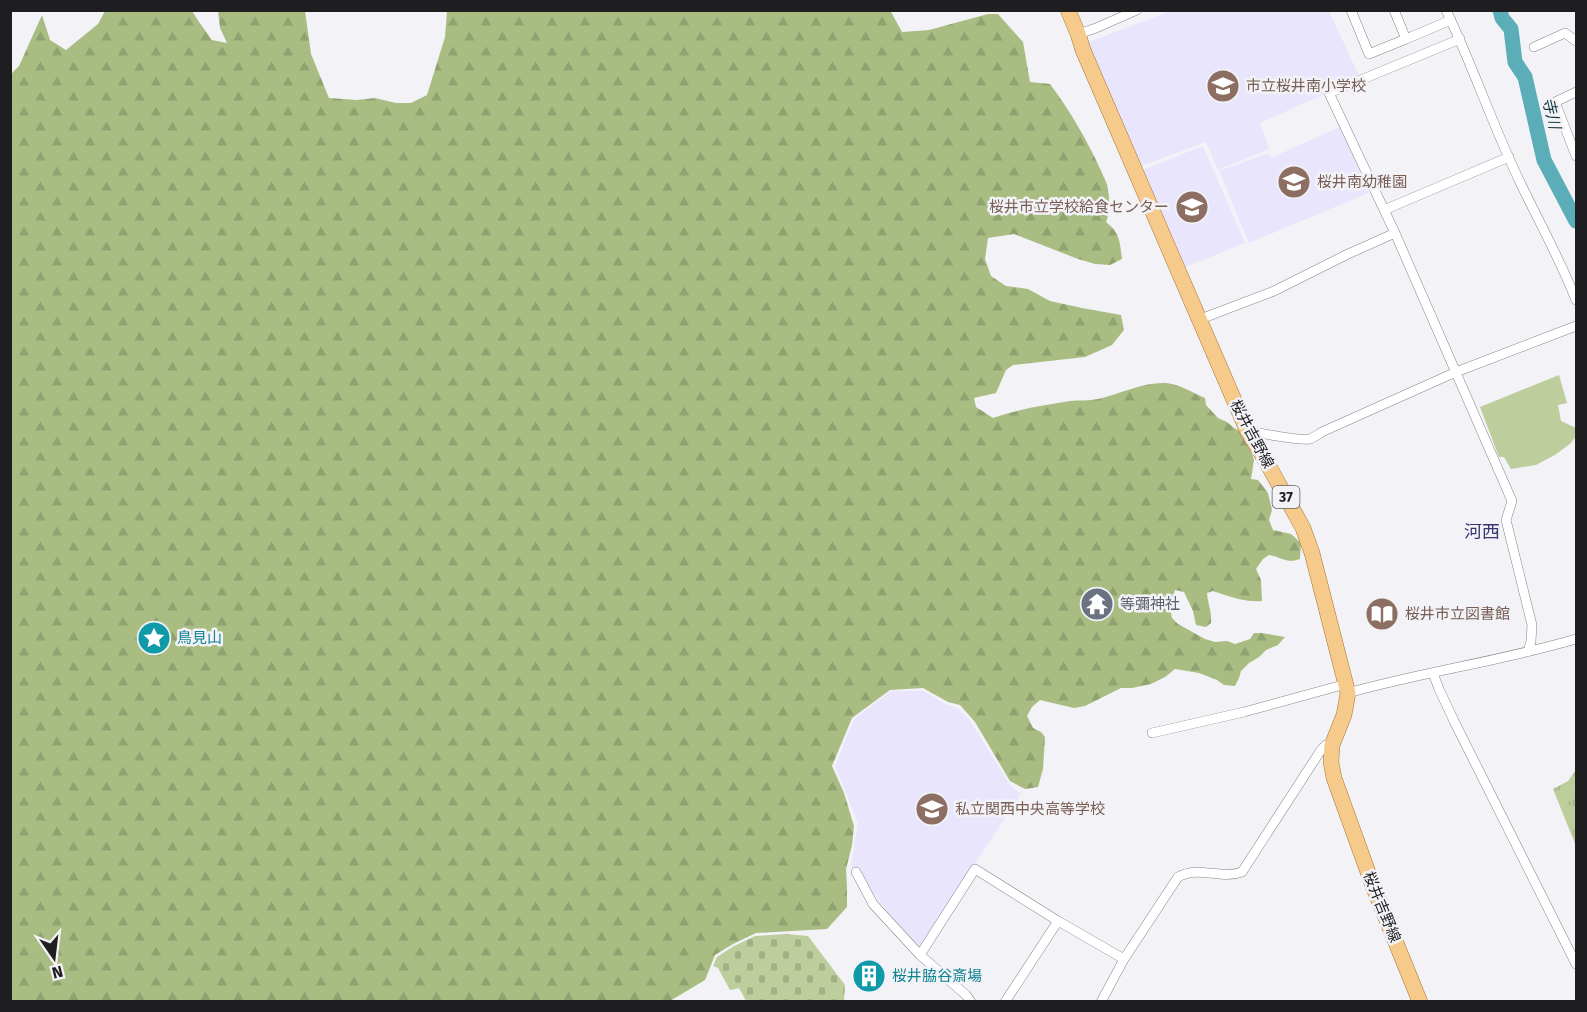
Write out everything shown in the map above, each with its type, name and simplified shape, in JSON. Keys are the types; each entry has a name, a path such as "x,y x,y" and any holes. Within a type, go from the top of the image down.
{"main road":[{"name":"桜井吉野線","path":"1068,10 1198,320 1247,430 1303,528 1312,553 1347,689 1344,715 1332,745 1331,762 1334,778 1373,886 1420,1002"}],"street":[{"path":"1078,34 1137,10"},
{"path":"1351,10 1369,54 1451,20"},
{"path":"1394,10 1406,39"},
{"path":"1446,10 1518,179 1566,273 1576,300"},
{"path":"1534,47 1565,33 1576,41"},
{"path":"1460,39 1329,93 1395,233 1512,501 1506,520 1532,625 1528,652"},
{"path":"1576,92 1556,102 1576,156"},
{"path":"1384,210 1509,157"},
{"path":"1198,320 1274,291 1395,233"},
{"path":"1566,273 1576,269"},
{"path":"1247,430 1260,434 1310,439 1456,372 1576,326"},
{"path":"1152,733 1347,689 1528,652 1576,639"},
{"path":"1433,673 1454,721 1572,941 1576,964"},
{"path":"1101,1002 1124,959 1178,877 1186,872 1198,871 1236,874 1242,872 1321,750 1326,745 1332,745"},
{"path":"920,955 975,869 1124,959"},
{"path":"856,872 873,904 920,955 971,1002"},
{"path":"1005,1002 1058,921"}],"shaded area":[{"name":"市立桜井南小学校","path":"1171,11 1329,11 1360,78 1260,123 1269,149 1218,170 1206,142 1139,167 1086,43"},
{"name":"桜井南幼稚園","path":"1342,126 1368,193 1249,243 1219,171 1269,153 1271,158"},
{"name":"桜井市立学校給食センター","path":"1203,146 1245,243 1180,269 1140,171"},
{"name":"私立関西中央高等学校","path":"891,691 924,691 945,704 959,709 971,722 1010,785 1021,794 918,949 851,866 858,823 835,766 854,719"}],"green space":[{"path":"890,10 902,32 929,30 988,14 998,14 1023,42 1030,82 1050,84 1085,138 1107,186 1109,206 1106,222 1117,234 1120,243 1122,259 1110,265 1078,259 1014,234 988,238 985,259 991,276 1006,286 1028,289 1050,301 1121,315 1124,330 1112,345 1085,357 1013,365 1006,370 996,393 974,398 976,407 993,418 1041,406 1098,399 1157,383 1176,385 1205,398 1206,405 1218,418 1243,433 1247,439 1254,460 1251,479 1258,480 1268,493 1272,510 1269,520 1273,530 1291,534 1301,543 1300,559 1288,560 1269,555 1263,559 1256,569 1261,580 1262,601 1243,600 1213,591 1207,593 1211,623 1206,627 1196,625 1193,611 1184,592 1175,590 1170,608 1172,618 1178,624 1215,642 1227,641 1235,644 1250,639 1254,633 1262,633 1285,637 1278,645 1266,650 1249,663 1241,671 1235,686 1224,685 1199,673 1175,669 1151,684 1121,688 1085,706 1074,708 1040,700 1027,716 1033,728 1045,737 1043,769 1038,787 1025,789 1010,781 975,722 960,705 948,702 923,688 890,690 852,718 832,766 844,793 854,826 846,869 847,907 827,929 756,933 733,944 715,955 705,980 670,1001 11,1002 10,75 19,66 42,15 50,40 66,50 98,24 105,11 192,11 212,40 227,43 220,28 218,11 305,11 311,54 329,98 357,100 375,98 396,103 411,103 427,95 445,37 447,11"},
{"path":"1559,375 1567,403 1558,405 1561,421 1576,428 1576,436 1571,443 1555,455 1536,465 1511,469 1504,457 1499,457 1480,407"},
{"path":"1576,770 1576,846 1553,789 1568,781"},
{"path":"787,934 808,936 845,985 844,1001 746,1001 739,988 730,990 718,968 713,966 717,957 755,936"}],"waterway":[{"name":"寺川","path":"1500,10 1502,18 1511,29 1515,62 1525,77 1544,160 1576,221"}],"place":[{"name":"市立桜井南小学校","path":"1223,86"},
{"name":"桜井南幼稚園","path":"1294,182"},
{"name":"桜井市立学校給食センター","path":"1192,207"},
{"name":"等彌神社","path":"1097,604"},
{"name":"桜井市立図書館","path":"1382,614"},
{"name":"鳥見山","path":"154,638"},
{"name":"私立関西中央高等学校","path":"932,809"},
{"name":"桜井脇谷斎場","path":"869,976"}],"district":[{"name":"河西","path":"1482,532"}]}
